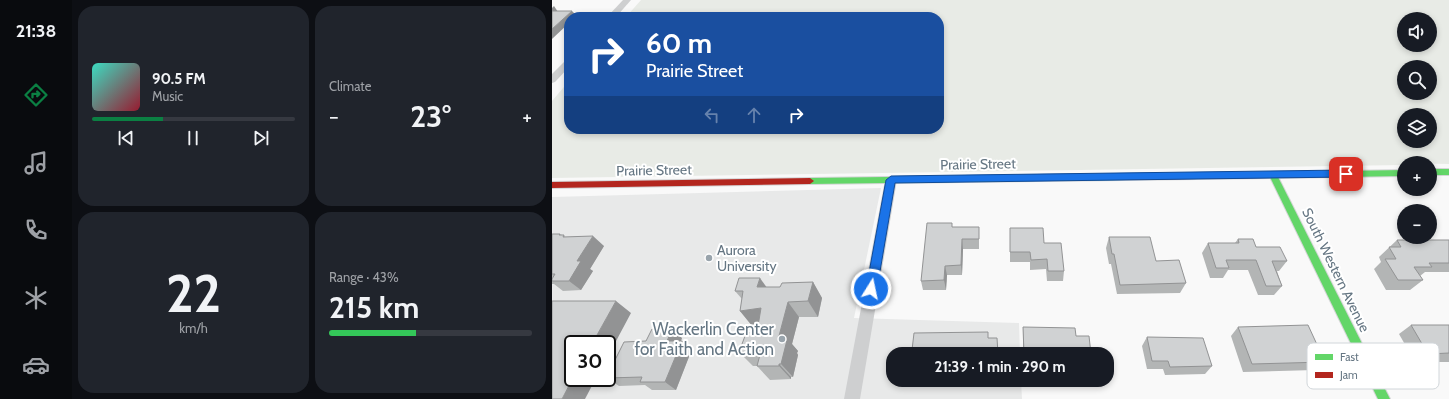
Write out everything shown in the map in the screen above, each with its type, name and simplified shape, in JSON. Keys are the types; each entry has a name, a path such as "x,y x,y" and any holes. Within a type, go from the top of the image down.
{"street":[{"path":"616,12 627,0"},
{"path":"552,80 556,73 564,66"},
{"path":"1437,172 1449,172"},
{"name":"Prairie Street","path":"552,186 1397,173"},
{"name":"South Western Avenue","path":"1273,175 1356,343"},
{"path":"852,399 891,180"},
{"name":"South Western Avenue","path":"1379,389 1384,399"}],"shaded area":[{"path":"641,0 1449,0 1449,164 1437,164 1437,156 1397,156 1397,165 552,178 552,101 564,87 564,134 944,134 944,12 630,12"},
{"name":"Aurora University","path":"881,188 854,318 1019,323 1020,347 886,347 886,387 1021,387 1022,399 552,399 552,197"}],"building":[{"path":"552,11 572,11 564,12 564,18 552,29"},
{"path":"927,223 952,223 952,227 979,227 979,239 962,239 961,265 945,266 944,280 921,281"},
{"path":"1010,228 1043,228 1044,243 1061,243 1064,271 1048,271 1047,259 1031,260 1030,252 1010,252"},
{"path":"552,234 564,235 563,237 593,236 577,261 581,261 569,281 552,281 555,274 552,274"},
{"path":"1109,237 1150,237 1156,261 1179,260 1186,283 1120,285"},
{"path":"1238,239 1253,239 1256,247 1280,247 1287,261 1272,261 1282,286 1266,286 1256,260 1226,260 1229,268 1216,268 1208,243 1239,243"},
{"path":"1437,240 1449,240 1449,263 1429,263 1432,267 1414,267 1423,280 1398,280 1385,259 1396,259 1389,247 1401,247 1399,244 1437,244"},
{"path":"739,278 760,278 757,287 780,287 782,283 813,282 808,301 788,302 779,336 787,336 785,340 787,340 781,364 779,364 779,366 757,366 761,351 739,352 745,336 747,336 748,333 757,332 761,308 740,311 743,291 735,291"},
{"path":"552,301 616,301 597,335 564,335 564,387 568,387 562,399 552,399"},
{"path":"1308,325 1316,343 1307,343 1307,362 1252,364 1238,327"},
{"path":"1411,325 1449,325 1449,353 1439,353 1439,343 1422,343"},
{"path":"1023,327 1075,328 1076,336 1089,336 1090,347 1024,347"},
{"path":"652,329 672,329 667,341 682,341 665,382 640,382 642,377 616,378 616,358 624,342 646,341"},
{"path":"988,332 988,338 997,338 998,347 912,347 914,333"},
{"path":"1147,337 1203,338 1212,366 1170,367 1168,361 1152,361"}],"traffic: fast":[{"path":"1437,172 1449,172"},
{"path":"1342,174 1397,173"},
{"path":"1273,175 1356,343"},
{"path":"810,181 1123,177"},
{"path":"1379,389 1384,399"}],"traffic: jam":[{"path":"1123,177 1342,174"},
{"path":"552,185 810,181"}],"place":[{"name":"Aurora University","path":"709,258"},
{"name":"Wackerlin Center for Faith and Action","path":"782,339"}],"route":[{"path":"871,289 891,180 1346,174"}]}
